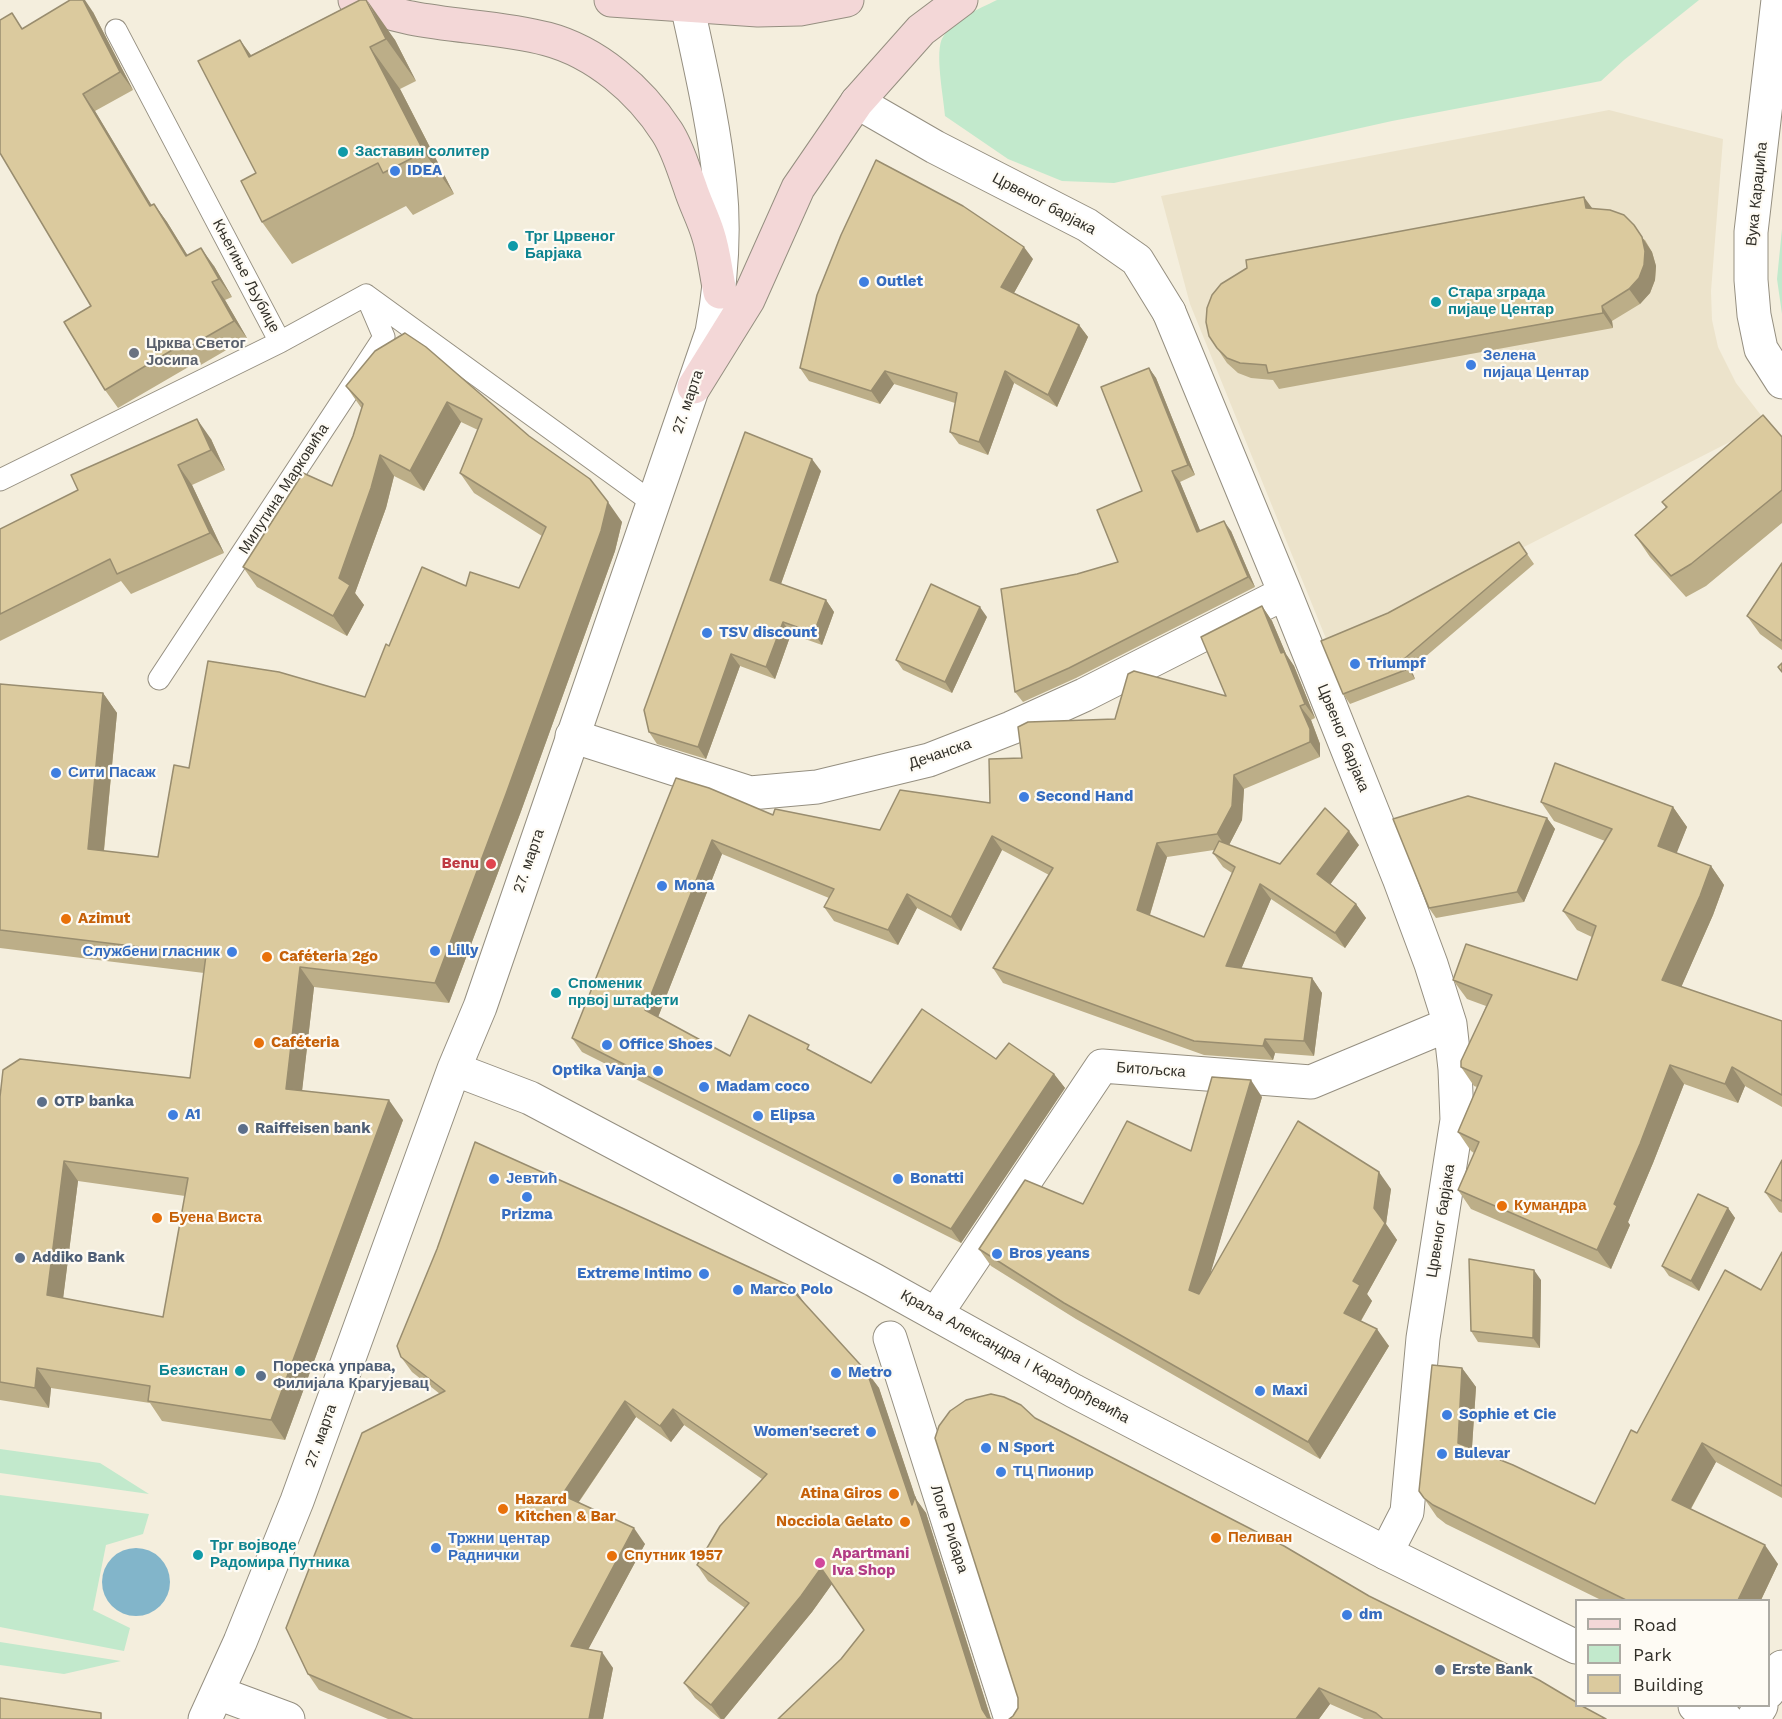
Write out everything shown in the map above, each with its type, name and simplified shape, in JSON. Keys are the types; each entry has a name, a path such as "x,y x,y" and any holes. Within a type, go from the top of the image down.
{"main road":[{"path":"355,0 372,8 429,22 547,39 588,56 620,80 654,114 668,133 678,153 708,234 720,292"},
{"path":"611,0 757,5 800,9 847,0"},
{"path":"694,387 748,300 798,188 857,102 921,30 961,0"}],"street":[{"name":"Вука Караџића","path":"1778,0 1751,232 1751,280 1754,315 1761,349 1782,382"},
{"name":"27. марта","path":"212,1706 297,1501 454,1069 480,1007 712,332 720,292 723,225 720,184 704,86 686,3"},
{"name":"Црвеног барјака","path":"857,102 935,147 1087,225 1137,260 1170,312 1285,592 1431,964 1450,1024 1457,1120 1423,1338 1407,1512 1386,1553"},
{"name":"Дечанска","path":"572,736 750,793 818,788 929,760 1011,728 1084,695 1285,592"},
{"name":"Битољска","path":"936,1314 1102,1066 1311,1082 1450,1024"},
{"name":"Краља Александра I Карађорђевића","path":"454,1069 530,1098 936,1314 1074,1391 1386,1553 1575,1647"},
{"name":"Лоле Рибара","path":"890,1338 1011,1719"},
{"path":"1770,1688 1782,1667"},
{"path":"212,1706 288,1719"},
{"path":"1697,1707 1726,1719"}],"lane":[{"name":"Књегиње Љубице","path":"0,480 280,342 116,30"},
{"path":"280,342 366,295 653,503"},
{"name":"Милутина Марковића","path":"159,679 384,337 366,295"}],"shaded area":[{"name":"Зелена пијаца Центар","path":"1609,110 1723,139 1711,291 1712,320 1718,347 1736,383 1767,423 1471,574 1327,641 1190,304 1161,196"}],"green space":[{"path":"997,0 1699,0 1601,81 1392,121 1114,183 1062,181 1008,159 945,116 939,63 940,43 948,30 960,20"},
{"path":"1782,229 1782,314 1777,279"},
{"path":"0,1449 100,1463 149,1494 0,1473"},
{"path":"0,1495 149,1514 143,1534 106,1545 93,1610 130,1628 124,1651 0,1627"},
{"path":"0,1642 121,1661 64,1674 0,1665"}],"water":[{"path":"136,1548 149,1550 160,1558 168,1569 170,1582 168,1595 160,1606 149,1614 136,1616 123,1614 112,1606 104,1595 102,1582 104,1569 112,1558 123,1550"}],"building":[{"path":"70,0 83,0 120,72 83,94 150,206 154,204 186,256 201,248 219,279 212,282 234,321 187,348 184,343 105,390 64,322 91,306 0,153 0,20 12,13 22,29"},
{"path":"360,0 366,0 386,39 370,47 424,152 383,173 378,163 262,222 241,181 256,173 198,61 240,40 249,57"},
{"path":"876,160 963,206 1024,247 1001,287 1079,325 1048,395 1005,371 979,442 950,432 957,393 885,371 871,391 800,368 817,295 841,235"},
{"name":"Стара зграда пијаце Центар","path":"1584,197 1586,208 1610,210 1624,215 1642,237 1645,251 1644,265 1639,278 1629,289 1602,306 1603,313 1268,373 1266,365 1240,363 1227,358 1209,336 1206,322 1207,308 1212,295 1221,284 1247,268 1246,260"},
{"path":"405,333 426,347 529,436 590,479 608,502 601,531 506,794 435,983 300,967 286,1089 389,1100 271,1420 148,1401 150,1386 37,1368 35,1388 0,1382 0,1097 3,1070 20,1059 190,1078 206,955 0,930 0,684 103,693 88,849 158,857 174,765 189,768 208,661 279,672 365,697 386,644 389,646 422,567 466,586 470,572 519,588 546,527 460,473 482,419 447,402 410,471 380,455 371,488 339,578 350,585 333,616 243,567 303,473 332,486 353,436 363,404 346,386 375,351","holes":["64,1161 188,1178 163,1317 47,1295"]},
{"path":"1149,368 1188,465 1172,471 1197,532 1224,521 1248,577 1069,668 1015,692 1001,589 1077,574 1118,562 1097,510 1142,491 1101,387"},
{"path":"1763,415 1782,437 1782,490 1691,564 1671,576 1635,535 1667,507 1662,502"},
{"path":"197,419 211,450 178,465 210,533 117,574 110,559 0,614 0,529 78,490 71,475"},
{"path":"745,432 812,459 770,580 826,600 814,633 783,622 766,667 731,654 698,747 649,732 644,710"},
{"path":"1519,542 1527,554 1404,659 1408,669 1343,694 1321,641 1388,613"},
{"path":"1782,563 1782,641 1747,616"},
{"path":"931,584 980,607 945,682 896,660"},
{"path":"1262,606 1305,704 1300,706 1310,729 1310,742 1234,775 1232,806 1217,834 1157,843 1137,910 1204,937 1235,867 1213,853 1219,841 1280,864 1325,808 1349,831 1317,874 1356,904 1335,933 1260,884 1226,966 1312,978 1304,1041 1265,1039 1263,1046 1194,1041 993,968 1053,868 992,836 951,917 907,894 888,930 824,907 834,889 712,840 645,1010 730,1056 749,1015 809,1045 807,1049 871,1083 922,1009 996,1059 1009,1043 1054,1074 951,1229 572,1038 676,778 709,788 773,815 775,809 880,830 900,790 990,803 989,759 1022,758 1018,727 1028,722 1115,719 1128,674 1134,671 1226,696 1201,637"},
{"path":"1555,763 1673,807 1658,846 1711,866 1662,980 1782,1021 1782,1095 1732,1067 1725,1084 1670,1065 1614,1204 1617,1206 1597,1250 1458,1190 1479,1142 1458,1132 1482,1076 1461,1067 1461,1061 1492,995 1453,980 1466,944 1577,980 1596,926 1563,911 1612,829 1541,802"},
{"path":"1468,796 1547,818 1517,892 1429,908 1393,819"},
{"path":"1212,1077 1251,1080 1189,1290 1199,1294 1298,1121 1379,1172 1374,1208 1385,1223 1353,1281 1360,1285 1344,1313 1377,1329 1308,1442 1064,1303 979,1249 1025,1180 1083,1204 1127,1121 1191,1151"},
{"path":"475,1142 794,1288 794,1292 867,1372 912,1505 915,1497 982,1709 991,1719 778,1719 841,1659 864,1630 821,1568 801,1596 711,1705 684,1683 749,1603 697,1565 720,1526 767,1474 673,1409 660,1426 625,1401 562,1495 634,1528 571,1646 602,1652 589,1719 413,1719 308,1674 286,1628 362,1433 445,1391 401,1357 397,1346 437,1249"},
{"path":"1782,1160 1782,1201 1765,1192"},
{"path":"1698,1194 1728,1208 1691,1281 1662,1266"},
{"path":"1782,1252 1782,1486 1702,1443 1672,1500 1765,1545 1738,1599 1624,1599 1433,1505 1419,1491 1432,1365 1462,1368 1458,1443 1513,1465 1595,1504 1631,1430 1637,1433 1725,1270 1761,1290"},
{"path":"1469,1259 1534,1270 1533,1338 1471,1331"},
{"path":"991,1394 1021,1405 1035,1418 1284,1546 1369,1596 1539,1680 1575,1701 1575,1707 1584,1707 1606,1719 1383,1719 1376,1713 1319,1688 1296,1719 1009,1719 1018,1708 1018,1698 935,1438 939,1426 950,1411 966,1400"},
{"path":"0,1698 101,1713 101,1719 0,1719"}],"place":[{"name":"Заставин солитер","path":"343,152"},
{"name":"IDEA","path":"395,171"},
{"name":"Трг Црвеног Барјака","path":"513,246"},
{"name":"Outlet","path":"864,282"},
{"name":"Стара зграда пијаце Центар","path":"1436,302"},
{"name":"Црква Светог Јосипа","path":"134,353"},
{"name":"Зелена пијаца Центар","path":"1471,365"},
{"name":"TSV discount","path":"707,633"},
{"name":"Triumpf","path":"1355,664"},
{"name":"Сити Пасаж","path":"56,773"},
{"name":"Second Hand","path":"1024,797"},
{"name":"Benu","path":"491,864"},
{"name":"Mona","path":"662,886"},
{"name":"Azimut","path":"66,919"},
{"name":"Lilly","path":"435,951"},
{"name":"Службени гласник","path":"232,952"},
{"name":"Caféteria 2go","path":"267,957"},
{"name":"Споменик првој штафети","path":"556,993"},
{"name":"Caféteria","path":"259,1043"},
{"name":"Office Shoes","path":"607,1045"},
{"name":"Optika Vanja","path":"658,1071"},
{"name":"Madam coco","path":"704,1087"},
{"name":"OTP banka","path":"42,1102"},
{"name":"A1","path":"173,1115"},
{"name":"Elipsa","path":"758,1116"},
{"name":"Raiffeisen bank","path":"243,1129"},
{"name":"Јевтић","path":"494,1179"},
{"name":"Bonatti","path":"898,1179"},
{"name":"Prizma","path":"527,1197"},
{"name":"Кумандра","path":"1502,1206"},
{"name":"Буена Виста","path":"157,1218"},
{"name":"Bros yeans","path":"997,1254"},
{"name":"Addiko Bank","path":"20,1258"},
{"name":"Extreme Intimo","path":"704,1274"},
{"name":"Marco Polo","path":"738,1290"},
{"name":"Безистан","path":"240,1371"},
{"name":"Metro","path":"836,1373"},
{"name":"Пореска управа, Филијала Крагујевац","path":"261,1376"},
{"name":"Maxi","path":"1260,1391"},
{"name":"Sophie et Cie","path":"1447,1415"},
{"name":"Women'secret","path":"871,1432"},
{"name":"N Sport","path":"986,1448"},
{"name":"Bulevar","path":"1442,1454"},
{"name":"ТЦ Пионир","path":"1001,1472"},
{"name":"Atina Giros","path":"894,1494"},
{"name":"Hazard Kitchen & Bar","path":"503,1509"},
{"name":"Nocciola Gelato","path":"905,1522"},
{"name":"Пеливан","path":"1216,1538"},
{"name":"Тржни центар Раднички","path":"436,1548"},
{"name":"Трг војводе Радомира Путника","path":"198,1555"},
{"name":"Спутник 1957","path":"612,1556"},
{"name":"Apartmani Iva Shop","path":"820,1563"},
{"name":"dm","path":"1347,1615"},
{"name":"Erste Bank","path":"1440,1670"}]}
